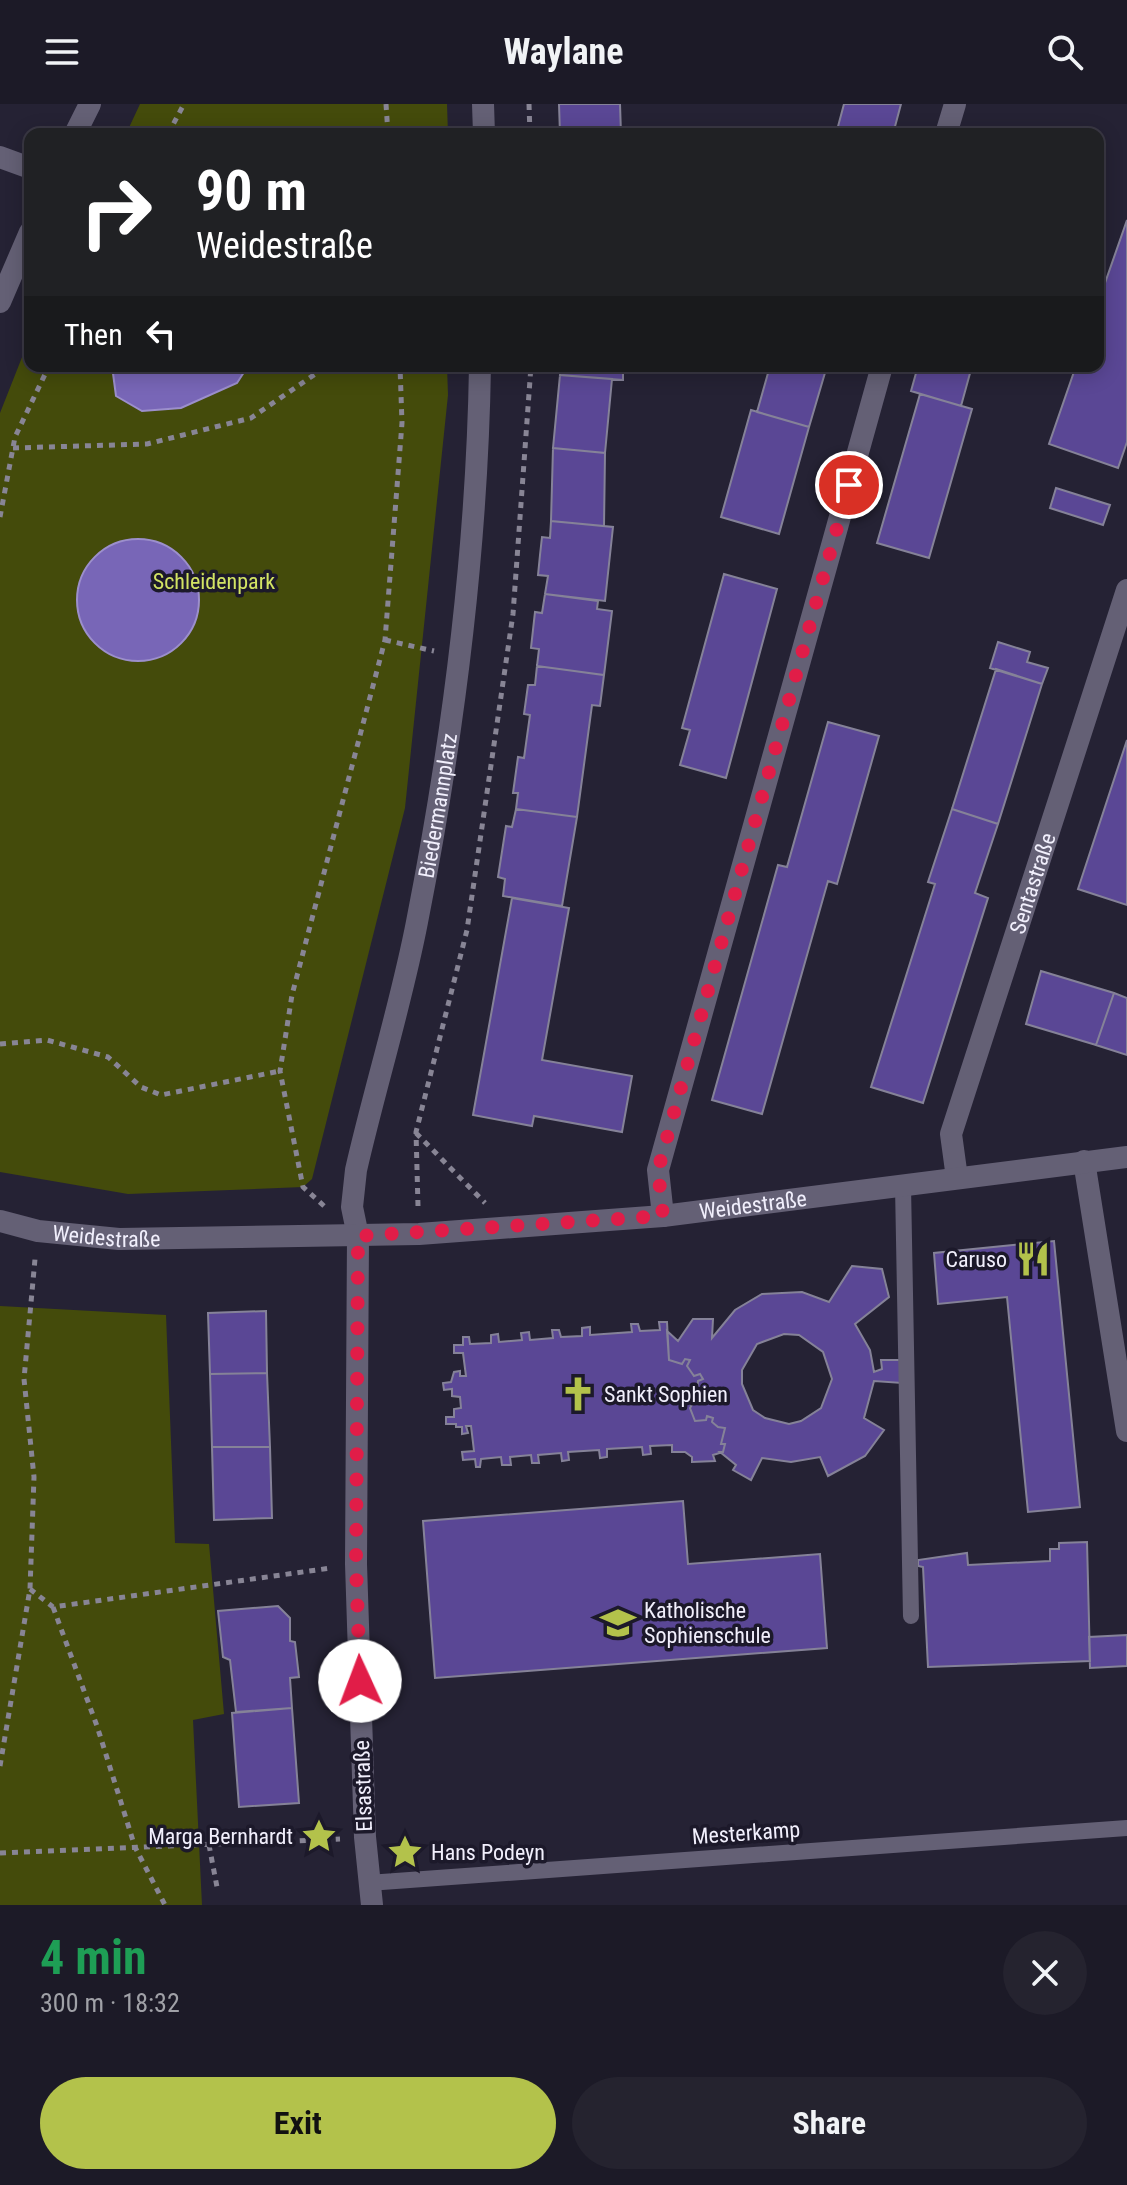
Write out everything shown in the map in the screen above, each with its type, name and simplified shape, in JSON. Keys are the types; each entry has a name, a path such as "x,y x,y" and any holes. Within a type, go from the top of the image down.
{"street":[{"path":"78,128 90,104"},
{"path":"483,104 484,128"},
{"path":"948,128 955,104"},
{"path":"0,157 24,166"},
{"path":"0,302 24,246"},
{"name":"Biedermannplatz","path":"358,1236 352,1207 356,1170 417,924 461,658 480,372"},
{"path":"663,1216 658,1170 880,372"},
{"name":"Sentastraße","path":"957,1178 951,1134 1127,590"},
{"name":"Weidestraße","path":"0,1221 38,1231 119,1239 419,1234 663,1216 1127,1157"},
{"path":"1084,1161 1127,1431"},
{"name":"Weidestraße","path":"0,1236 38,1231"},
{"name":"Elsastraße","path":"358,1236 356,1564 365,1837 370,1894"}],"lane":[{"path":"903,1186 911,1616"},
{"name":"Mesterkamp","path":"370,1894 1127,1828"}],"path":[{"path":"171,128 184,104"},
{"path":"386,104 388,128"},
{"path":"529,104 530,128"},
{"path":"0,517 13,448 46,372"},
{"path":"13,448 147,444 251,418 318,372"},
{"path":"358,1236 303,1187 280,1071 292,995 385,640 402,423 400,372"},
{"path":"419,1234 416,1132 467,930 513,614 531,372"},
{"path":"385,640 461,658"},
{"path":"0,1044 47,1040 108,1057 141,1087 161,1095 280,1071"},
{"path":"416,1132 508,1228"},
{"path":"0,1766 30,1589 34,1477 24,1379 38,1231"},
{"path":"53,1607 356,1564"},
{"path":"30,1589 53,1607 97,1726 135,1847 165,1905"},
{"path":"0,1853 365,1837"},
{"path":"209,1845 217,1887"}],"green space":[{"path":"140,104 447,104 448,128 129,128"},
{"name":"Schleidenpark","path":"24,352 24,372 447,372 448,395 405,808 312,1179 303,1187 128,1194 0,1172 0,413"},
{"path":"0,1306 166,1315 175,1543 209,1544 224,1714 193,1720 202,1905 0,1905"}],"shaded area":[{"path":"113,372 244,372 237,383 181,408 142,411 116,396"},
{"path":"138,539 161,544 181,557 194,577 199,600 194,623 181,643 161,656 138,661 115,656 95,643 82,623 77,600 82,577 95,557 115,544"}],"building":[{"path":"559,104 620,104 621,128 560,128"},
{"path":"844,104 901,104 895,128 838,128"},
{"path":"1127,220 1127,442 1118,468 1049,444 1074,372 1104,372 1104,286"},
{"path":"560,372 623,372 623,380 560,375"},
{"path":"768,372 825,372 809,427 757,412"},
{"path":"916,372 970,372 961,406 911,391"},
{"path":"560,375 612,379 605,453 553,448"},
{"path":"920,394 972,409 929,558 877,543"},
{"path":"751,410 809,427 779,534 721,517"},
{"path":"553,448 605,453 604,526 551,521"},
{"path":"1056,488 1110,505 1103,525 1050,508"},
{"path":"551,521 613,527 605,601 545,594 548,576 538,575 542,537 550,538"},
{"path":"724,574 777,589 726,778 680,765 690,730 682,728"},
{"path":"545,594 598,601 597,609 612,611 604,675 537,666 539,649 531,648 535,612 542,613"},
{"path":"998,642 1030,652 1027,662 1048,668 1042,684 990,668"},
{"path":"537,666 604,675 600,706 592,705 577,817 516,809 518,793 513,793 518,757 524,758 530,715 524,714 528,685 535,685"},
{"path":"996,669 1042,684 998,824 952,809"},
{"path":"828,722 879,736 837,884 828,881 762,1114 712,1100 778,865 787,867"},
{"path":"1127,740 1127,905 1078,889"},
{"path":"516,809 577,817 562,906 503,896 505,879 498,877 506,826 512,827"},
{"path":"952,809 998,824 975,893 988,898 923,1103 871,1087 935,884 928,882"},
{"path":"512,898 569,908 542,1060 632,1076 622,1132 534,1116 532,1126 473,1115"},
{"path":"1041,971 1114,993 1096,1045 1026,1024"},
{"path":"1114,993 1127,998 1127,1055 1096,1045"},
{"path":"1054,1241 1080,1507 1028,1512 1007,1297 938,1304 934,1253"},
{"path":"852,1266 882,1269 889,1297 855,1324 870,1350 874,1372 882,1369 881,1360 901,1360 902,1383 874,1381 864,1418 884,1430 865,1456 828,1476 820,1457 791,1462 762,1458 751,1480 733,1470 736,1465 720,1452 723,1452 725,1444 721,1444 725,1428 718,1427 712,1422 713,1418 707,1416 706,1420 695,1421 690,1408 696,1398 703,1399 703,1393 697,1392 698,1381 703,1379 700,1374 694,1376 687,1366 690,1360 685,1359 682,1364 669,1360 667,1331 678,1341 693,1319 713,1319 712,1338 735,1310 762,1294 802,1292 829,1302","holes":["784,1334 799,1335 823,1352 832,1379 821,1408 801,1421 789,1424 765,1418 753,1410 742,1384 742,1370 757,1344"]},
{"path":"266,1311 267,1373 210,1374 208,1313"},
{"name":"Sankt Sophien","path":"659,1322 667,1322 669,1360 682,1364 685,1359 690,1360 687,1366 694,1376 700,1374 703,1379 698,1381 697,1392 703,1393 703,1399 696,1398 690,1408 695,1421 706,1420 707,1416 713,1418 712,1422 718,1427 725,1428 721,1444 725,1444 723,1452 713,1455 715,1461 692,1462 692,1457 685,1452 672,1452 672,1445 650,1446 651,1454 643,1455 642,1447 607,1449 607,1457 600,1458 599,1450 568,1452 569,1460 562,1461 561,1453 538,1455 539,1463 532,1463 531,1455 510,1457 511,1465 502,1465 501,1457 481,1459 480,1467 476,1467 475,1459 463,1460 462,1452 474,1451 471,1426 466,1426 468,1433 462,1434 462,1427 446,1424 446,1417 454,1417 454,1409 461,1408 460,1397 452,1396 452,1389 444,1390 443,1383 451,1382 454,1372 460,1371 460,1376 466,1376 463,1353 454,1353 454,1345 463,1345 463,1337 469,1337 470,1344 491,1343 491,1335 498,1334 499,1342 522,1340 521,1333 529,1332 530,1340 553,1338 552,1330 559,1330 561,1337 582,1336 582,1328 590,1327 590,1335 632,1332 631,1324 638,1324 640,1331 660,1330"},
{"path":"267,1373 270,1447 212,1447 210,1374"},
{"path":"212,1447 270,1447 272,1518 214,1520"},
{"name":"Katholische Sophienschule","path":"683,1501 688,1564 820,1554 827,1648 435,1678 423,1521"},
{"path":"1087,1542 1090,1661 928,1667 923,1567 918,1566 918,1560 967,1553 968,1565 1050,1561 1050,1549 1059,1549 1059,1543"},
{"path":"278,1606 290,1618 290,1641 295,1642 299,1677 290,1678 292,1708 236,1712 230,1660 223,1657 218,1611"},
{"path":"1127,1635 1127,1666 1090,1668 1089,1637"},
{"path":"292,1708 299,1803 239,1807 232,1713"}],"place":[{"name":"Caruso","path":"1033,1259"},
{"name":"Sankt Sophien","path":"578,1394"},
{"name":"Katholische Sophienschule","path":"618,1623"},
{"name":"Marga Bernhardt","path":"319,1836"},
{"name":"Hans Podeyn","path":"405,1852"}],"route":[{"path":"360,1681 356,1564 358,1236 663,1216 658,1170 849,485"}]}
